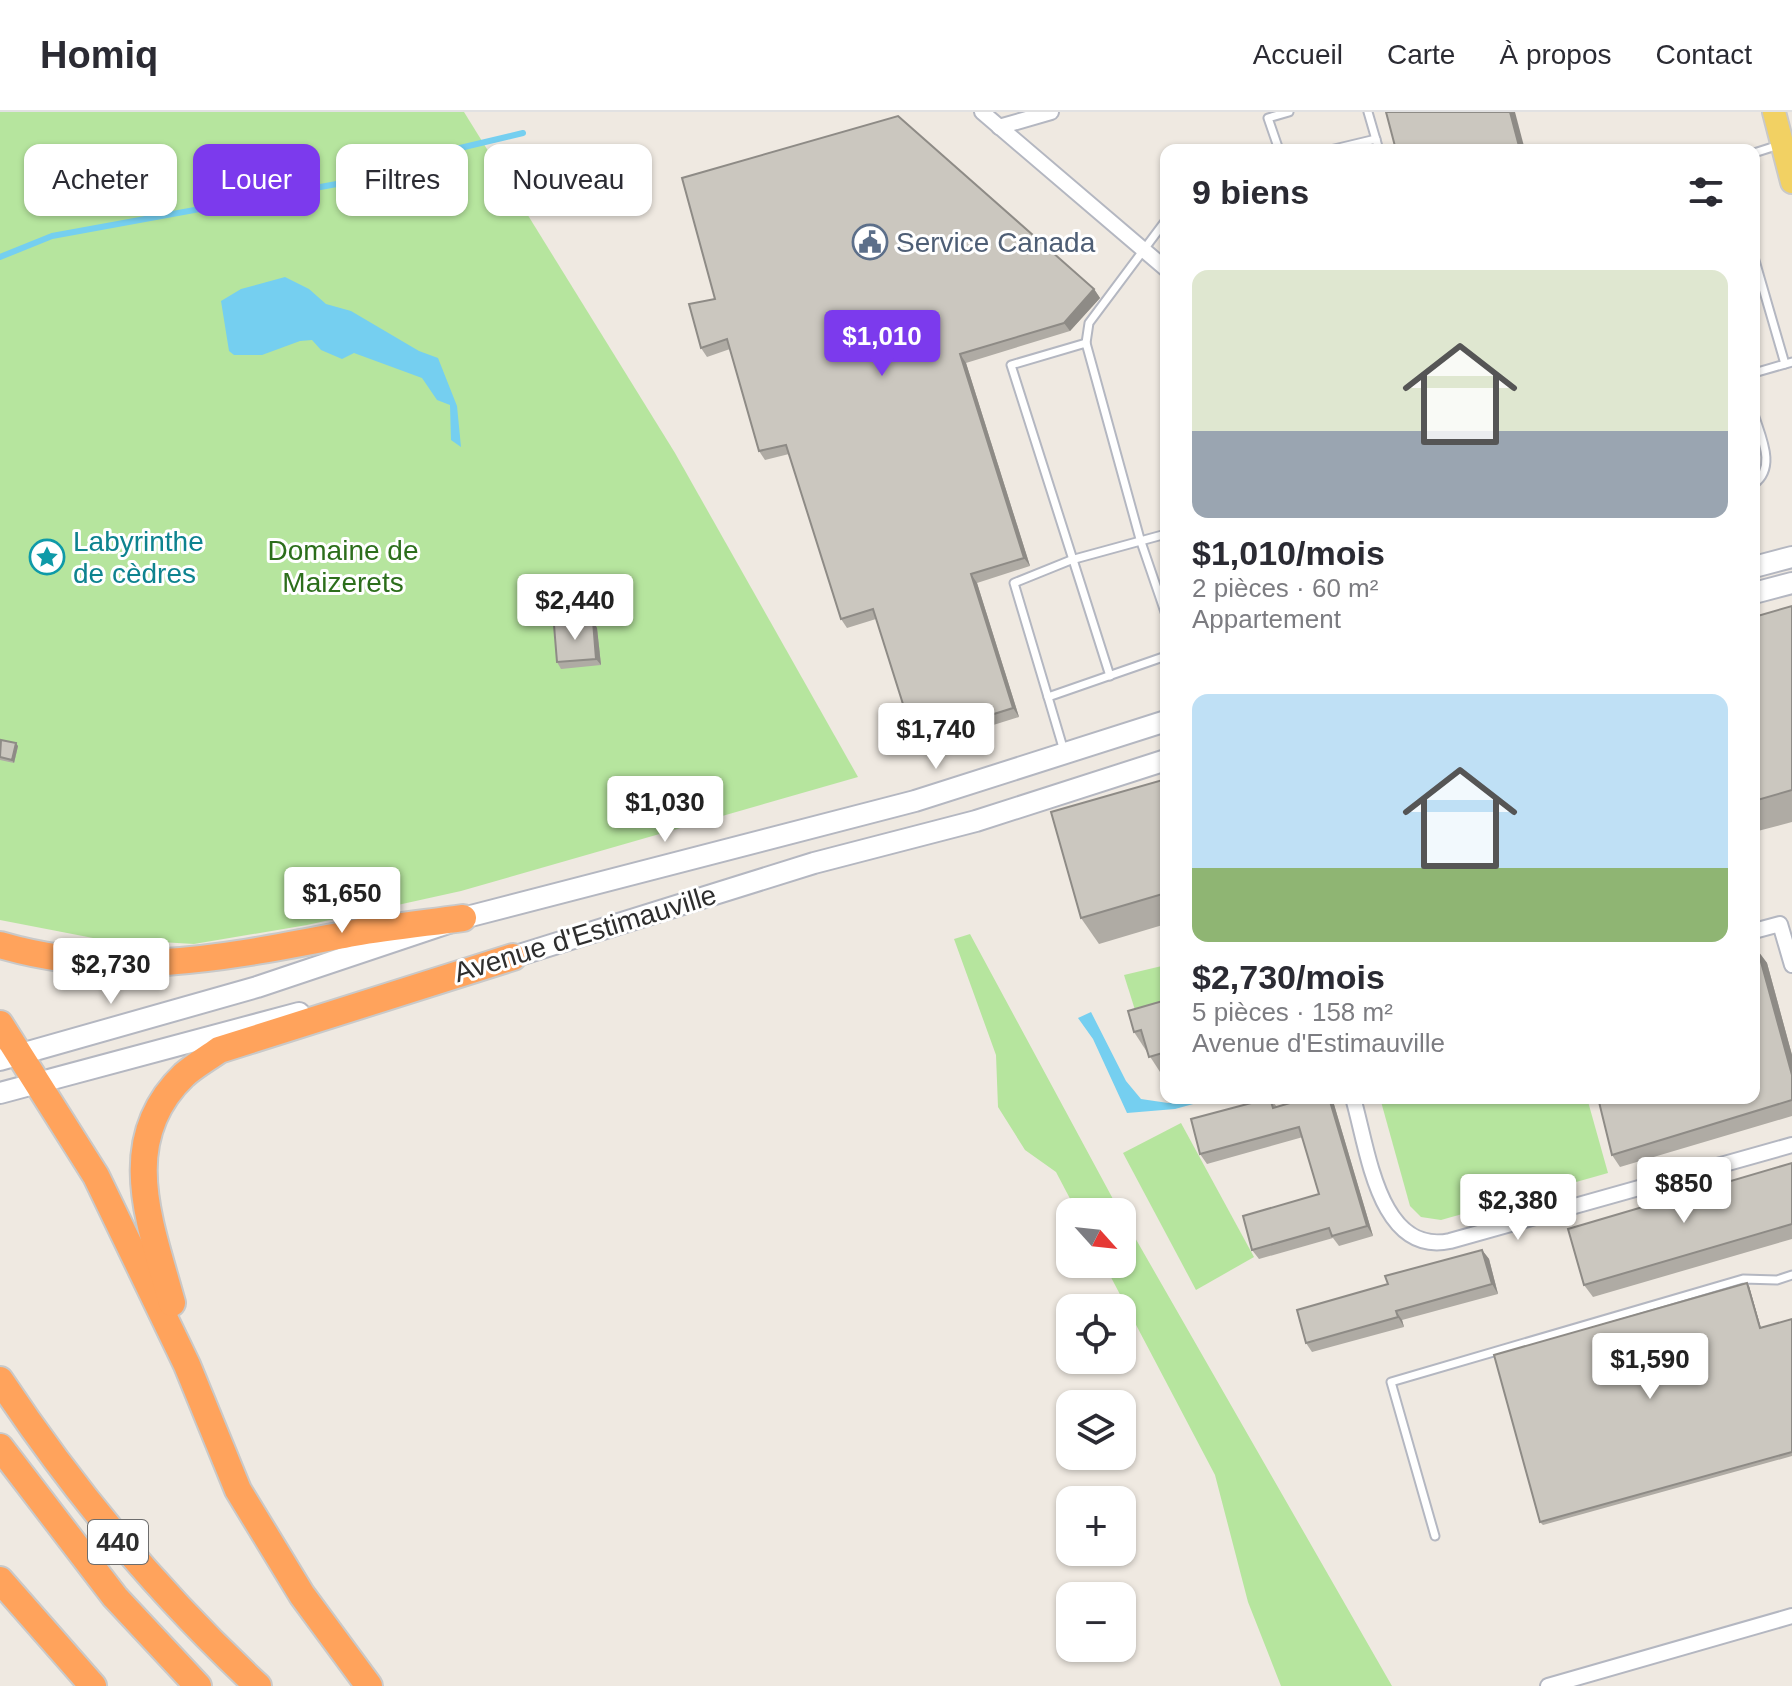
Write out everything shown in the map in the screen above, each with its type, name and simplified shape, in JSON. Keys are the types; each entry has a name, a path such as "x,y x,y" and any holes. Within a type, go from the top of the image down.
{"highway":[{"path":"0,945 87,964 150,965 217,959 359,932 463,918"},
{"path":"187,1365 155,1251 144,1189 143,1147 159,1110 183,1076 219,1050 513,957"},
{"path":"0,1024 11,1057 39,1083 96,1176 187,1365 238,1490 302,1595 369,1686"},
{"name":"440","path":"0,1380 80,1495 131,1558 258,1686"},
{"name":"440","path":"0,1447 115,1597 198,1686"},
{"path":"0,1580 93,1686"}],"main road":[{"path":"1774,112 1792,182"},
{"path":"1760,565 1792,557"},
{"path":"1760,591 1792,583"},
{"name":"Avenue d'Estimauville","path":"11,1057 257,987 463,918 915,801 1160,723"},
{"name":"Avenue d'Estimauville","path":"0,1093 513,957 814,863 976,821 1160,762"}],"street":[{"path":"982,112 1160,264"},
{"path":"999,127 1051,112"},
{"path":"1760,929 1780,924 1792,965"},
{"path":"1355,1104 1387,1212 1407,1235 1428,1242 1450,1241 1792,1145"},
{"path":"1548,1686 1792,1616"}],"lane":[{"path":"1277,144 1268,118 1289,112"},
{"path":"1368,112 1377,144"},
{"path":"1355,144 1376,139"},
{"path":"1760,151 1782,144"},
{"path":"1160,229 1089,323 1086,343 1140,539 1160,597"},
{"path":"1760,275 1789,363 1760,371"},
{"path":"1086,343 1011,365 1110,676"},
{"path":"1760,435 1768,463 1760,480"},
{"path":"1064,753 1014,583 1071,560 1160,535"},
{"path":"1048,697 1160,658"},
{"path":"1435,1536 1391,1382 1743,1279 1777,1280 1792,1275"}],"green space":[{"name":"Domaine de Maizerets","path":"0,112 464,112 484,144 484,216 528,216 675,453 858,777 461,891 307,925 194,944 93,938 0,920"},
{"path":"970,934 1112,1198 1070,1198 1056,1172 1025,1150 998,1107 996,1055 954,939"},
{"path":"1160,966 1160,1024 1141,1029 1124,975"},
{"path":"1382,1104 1589,1104 1608,1173 1441,1220 1421,1217 1410,1206"},
{"path":"1181,1123 1254,1257 1196,1290 1123,1153"},
{"path":"1136,1239 1392,1686 1281,1686 1248,1602 1215,1475 1136,1325 1136,1294 1120,1294 1111,1278 1136,1278"}],"water":[{"path":"285,277 309,289 326,304 351,311 419,351 438,358 457,406 461,447 451,440 450,405 437,400 422,378 354,353 342,359 321,350 312,340 300,341 262,355 234,355 229,351 221,301 241,289"},
{"path":"1091,1012 1126,1081 1141,1099 1160,1104 1193,1104 1175,1109 1127,1113 1093,1039 1078,1018"}],"building":[{"path":"1386,112 1510,112 1518,144 1394,144"},
{"name":"Service Canada","path":"898,116 1094,289 1064,323 960,354 1024,558 971,574 1013,708 914,739 873,609 841,619 786,445 759,451 727,339 701,348 689,304 715,299 682,178"},
{"path":"1792,606 1792,790 1760,799 1760,615"},
{"path":"593,621 596,659 557,662 554,625"},
{"path":"1,740 16,743 12,760 0,757"},
{"path":"1160,781 1160,895 1081,918 1051,812"},
{"path":"1760,958 1792,1075 1792,1100 1612,1155 1599,1104 1760,1104"},
{"path":"1160,1002 1160,1054 1149,1057 1141,1030 1134,1032 1128,1011"},
{"path":"1247,1104 1272,1104 1273,1108 1287,1104 1331,1104 1367,1226 1332,1236 1329,1228 1252,1250 1243,1216 1319,1194 1299,1127 1200,1154 1191,1119"},
{"path":"1792,1163 1792,1224 1584,1285 1568,1229"},
{"path":"1482,1250 1492,1284 1396,1311 1398,1317 1306,1343 1297,1310 1388,1284 1385,1276"},
{"path":"1747,1283 1760,1328 1792,1319 1792,1452 1540,1522 1494,1355"}],"waterway":[{"path":"0,257 52,236 386,175 422,157 523,133"}],"place":[{"name":"Service Canada","path":"870,242"},
{"name":"Labyrinthe de cèdres","path":"47,557"}]}
